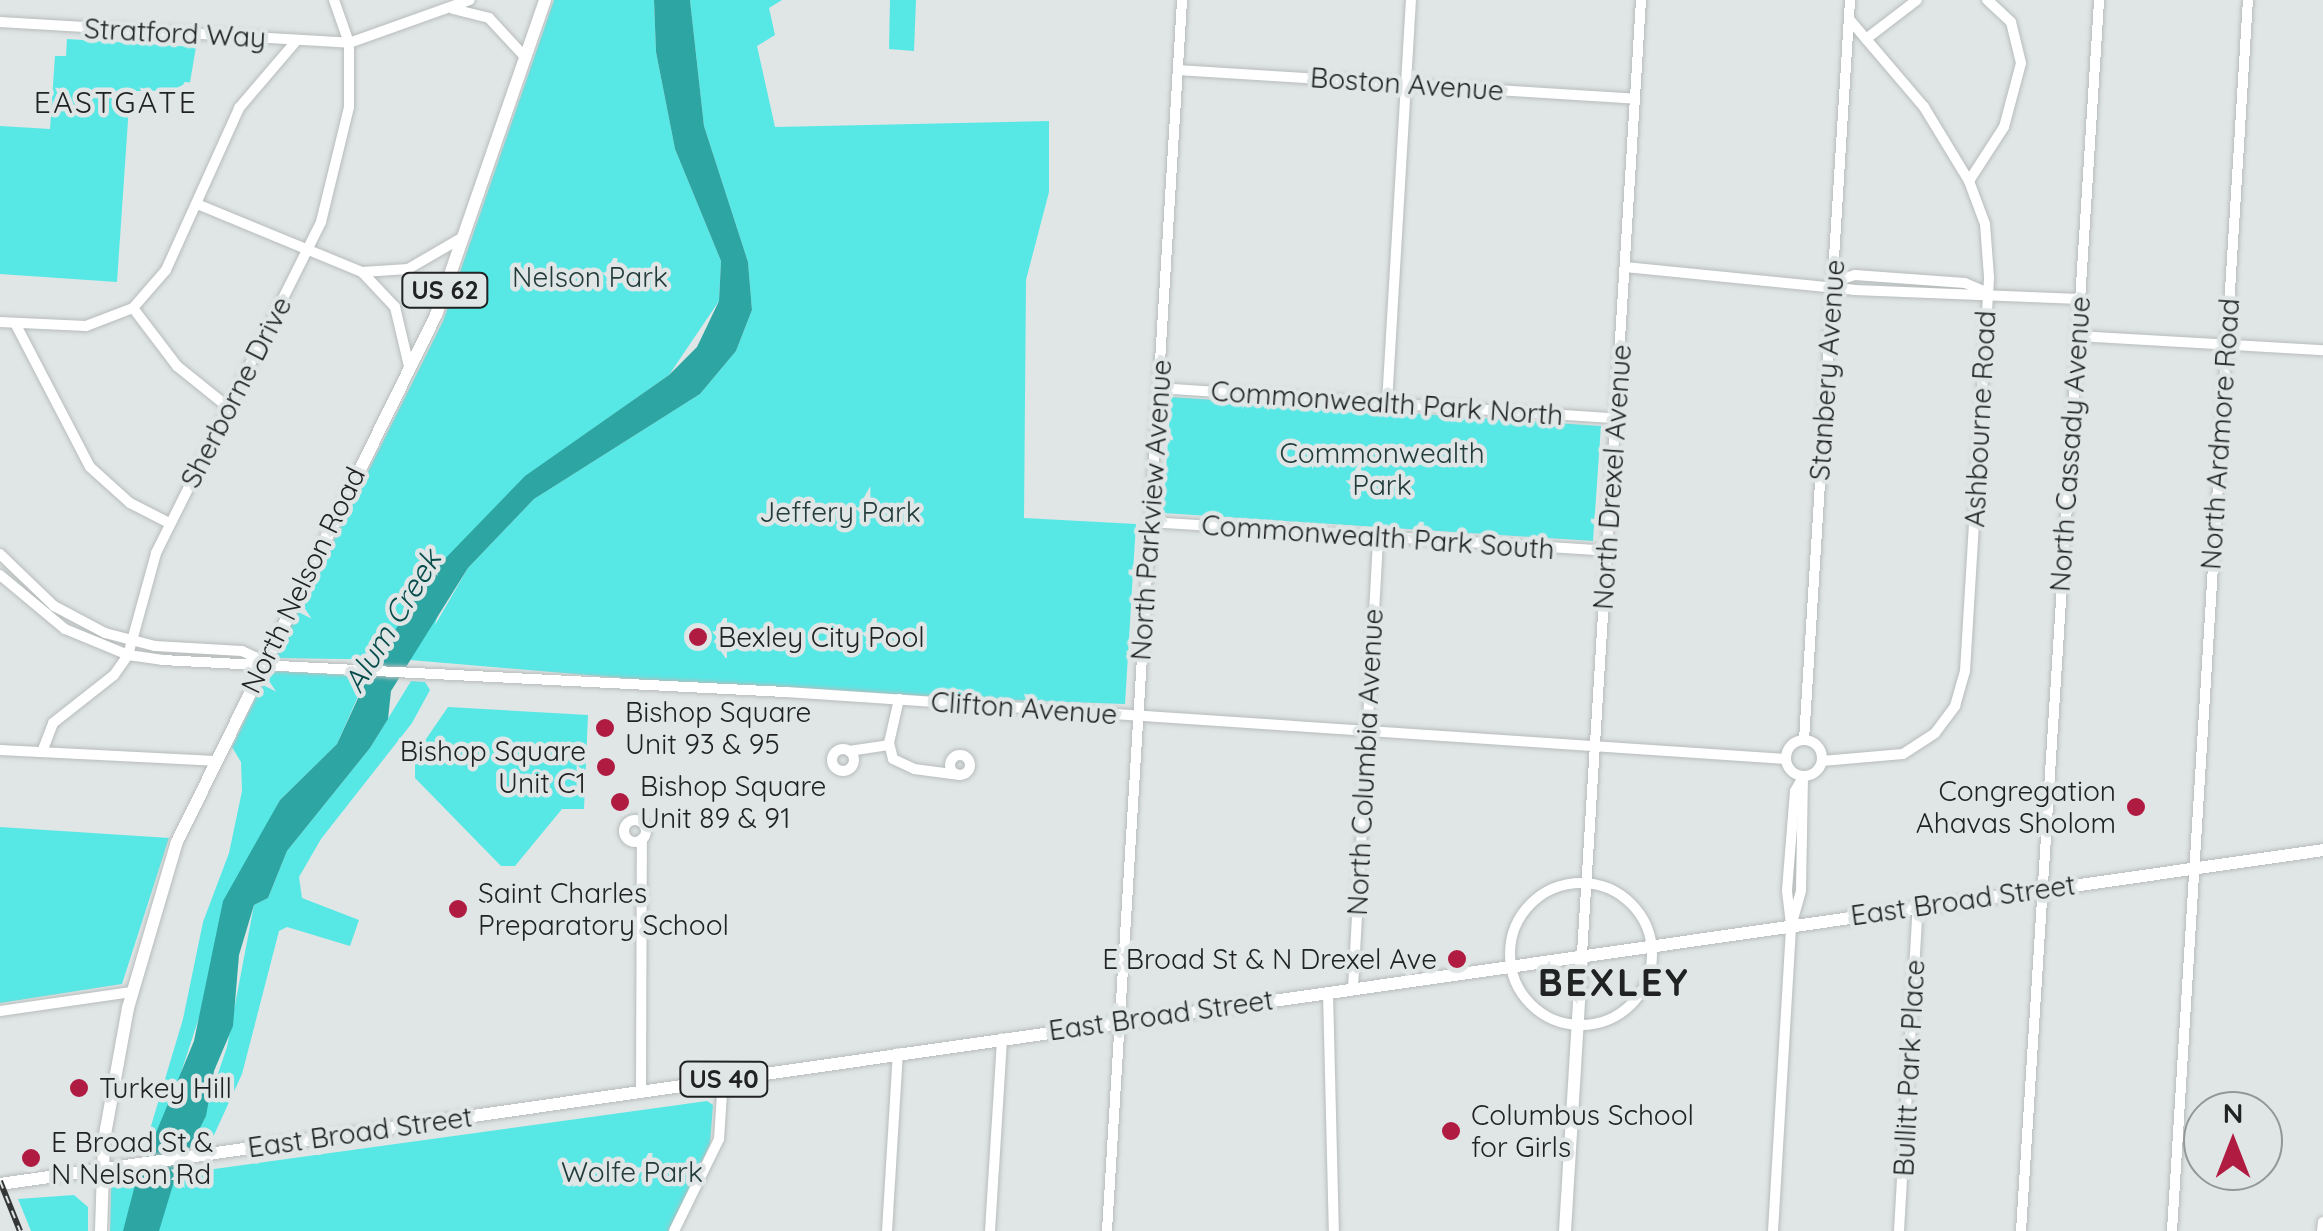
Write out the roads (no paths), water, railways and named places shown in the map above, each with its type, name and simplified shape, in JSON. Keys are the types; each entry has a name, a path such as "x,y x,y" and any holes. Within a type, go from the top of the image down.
{"main road":[{"name":"North Nelson Road","path":"100,1231 100,1170 132,992 177,842 262,661 436,315 545,0"},
{"name":"East Broad Street","path":"0,1184 1918,905 2323,850"},
{"path":"1566,1231 1582,954"}],"street":[{"name":"Sherborne Drive","path":"42,752 53,723 114,675 128,654 169,523 310,249 347,129 349,43 334,0"},
{"path":"349,43 470,0"},
{"name":"North Parkview Avenue","path":"1107,1231 1182,0"},
{"path":"1387,402 1411,0"},
{"name":"North Drexel Avenue","path":"1582,954 1642,0"},
{"name":"Stanbery Avenue","path":"1804,740 1850,0"},
{"path":"1866,39 1917,0"},
{"path":"1968,181 2004,127 2021,63 2011,22 1987,0"},
{"name":"North Cassady Avenue","path":"2022,1231 2099,0"},
{"name":"North Ardmore Road","path":"2172,1231 2248,0"},
{"path":"452,9 489,18 524,57"},
{"name":"Ashbourne Road","path":"1822,761 1903,754 1935,733 1955,706 1965,671 1988,293 1984,224 1968,181 1924,107 1849,19"},
{"name":"Stratford Way","path":"0,22 349,43"},
{"path":"0,322 86,326 133,308 166,270 245,99 297,40"},
{"name":"Boston Avenue","path":"1178,70 1636,98"},
{"path":"197,204 362,272 395,308 409,367"},
{"path":"362,272 408,269 464,236"},
{"path":"1625,266 1832,282 1855,275 1964,283 1988,293 2080,299"},
{"path":"133,308 177,366 228,407"},
{"path":"14,323 90,467 130,503 169,523"},
{"path":"2078,336 2323,350"},
{"name":"Commonwealth Park North","path":"1158,388 1616,418"},
{"name":"Commonwealth Park South","path":"1150,522 1607,552"},
{"name":"North Columbia Avenue","path":"1353,988 1378,537"},
{"path":"0,554 14,571 72,618 131,641 242,651 262,661"},
{"path":"14,571 2,580 66,629 128,654 262,661"},
{"name":"Clifton Avenue","path":"262,661 1786,759"},
{"path":"899,699 889,745 902,764 960,775"},
{"path":"1772,1231 1791,924 1800,891 1803,777 1786,759 1793,744 1804,740 1816,744 1822,761 1803,777"},
{"path":"849,751 889,745"},
{"path":"0,750 215,761"},
{"path":"641,1091 642,839"},
{"path":"1586,883 1630,902 1652,944 1650,974 1629,1009 1578,1026 1533,1007 1510,964 1513,933 1529,905 1555,888 1586,883"},
{"name":"Bullitt Park Place","path":"1899,1231 1918,905"},
{"path":"0,1011 132,992"},
{"path":"1328,992 1334,1231"},
{"path":"990,1231 1002,1038"},
{"path":"887,1231 898,1053"},
{"path":"674,1231 719,1140 723,1079"},
{"path":"2322,1231 2323,1222"}],"railway":[{"path":"0,1181 20,1231"}],"place":[{"name":"Bexley City Pool","path":"698,637"},
{"name":"Bishop Square Unit 93 & 95","path":"605,728"},
{"name":"Bishop Square Unit C1","path":"606,767"},
{"name":"Bishop Square Unit 89 & 91","path":"620,802"},
{"name":"Congregation Ahavas Sholom","path":"2136,807"},
{"name":"Saint Charles Preparatory School","path":"458,909"},
{"name":"E Broad St & N Drexel Ave","path":"1457,959"},
{"name":"Turkey Hill","path":"79,1088"},
{"name":"Columbus School for Girls","path":"1451,1131"},
{"name":"E Broad St & N Nelson Rd","path":"31,1158"}],"district":[{"name":"EASTGATE","path":"116,102"},
{"name":"BEXLEY","path":"1614,983"}],"park label":[{"name":"Nelson Park","path":"590,277"},
{"name":"Commonwealth Park","path":"1382,469"},
{"name":"Jeffery Park","path":"840,512"},
{"name":"Wolfe Park","path":"632,1172"}],"water label":[{"name":"Alum Creek","path":"392,621"}]}
